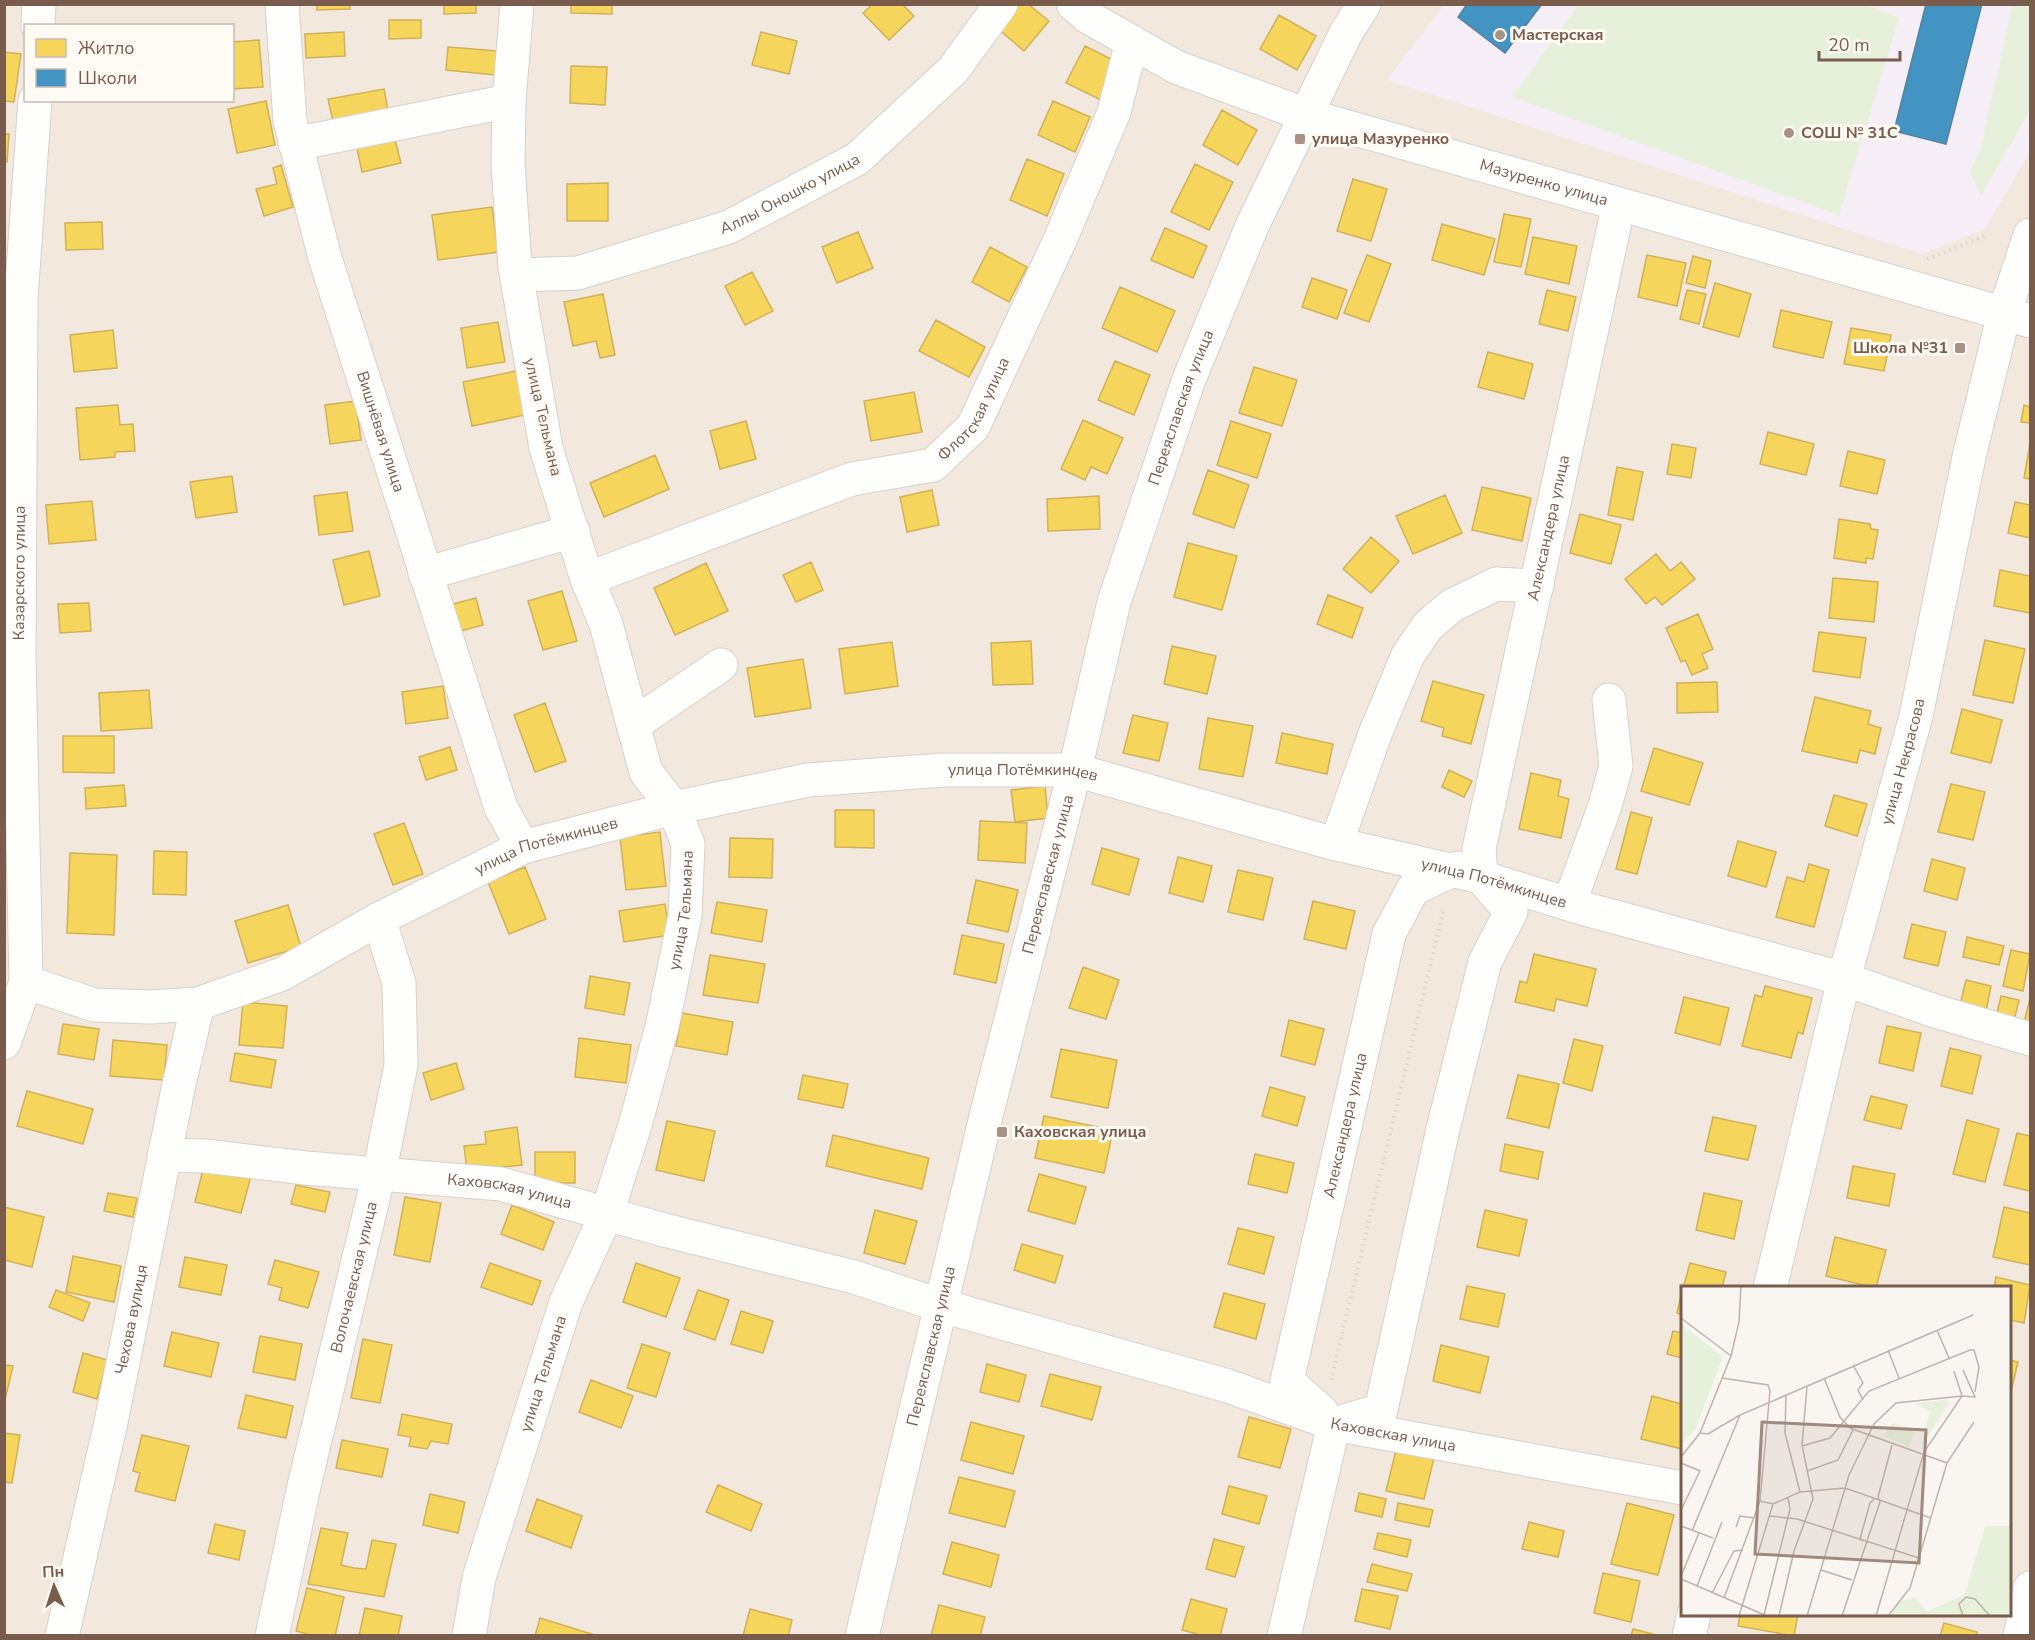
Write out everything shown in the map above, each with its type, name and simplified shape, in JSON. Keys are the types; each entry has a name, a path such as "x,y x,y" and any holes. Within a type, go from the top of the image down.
{"street":[{"path":"38,24 39,4"},
{"name":"Вишнёвая улица","path":"282,4 290,121 325,258 501,808 523,847"},
{"name":"улица Тельмана","path":"469,1635 479,1578 566,1302 607,1213 622,1173 659,1038 685,916 688,844 674,808 646,772 606,624 587,579 546,448 530,365 517,275 508,164 509,101 517,4"},
{"name":"Аллы Оношко улица","path":"517,275 578,273 729,227 858,159 953,70 1001,4"},
{"name":"Мазуренко улица","path":"1073,4 1176,67 1306,115 2018,318"},
{"name":"Переяславская улица","path":"862,1635 988,1108 1075,771 1114,602 1188,382 1252,226 1346,33 1364,4"},
{"name":"Флотская улица","path":"587,579 852,479 933,465 965,435 973,427 1064,229 1114,111 1132,42"},
{"path":"295,144 509,101"},
{"name":"Казарского улица","path":"4,1043 26,982 19,654 21,311 35,102"},
{"name":"Александера улица","path":"1330,1420 1287,1381 1389,934 1413,889 1465,874 1537,586 1619,204"},
{"name":"улица Некрасова","path":"1770,1286 1844,979 1916,716 1966,468 2018,318 2031,235"},
{"path":"425,574 573,531"},
{"path":"1336,844 1375,734 1408,655 1428,626 1451,606 1496,584 1537,586"},
{"path":"633,725 721,665"},
{"path":"1569,904 1605,806 1616,766 1610,700"},
{"name":"улица Потёмкинцев","path":"26,982 94,1005 150,1007 198,1004 282,974 379,919 523,847 674,808 808,780 944,770 1075,771 1336,844 1465,874 1844,979 1935,1011 2031,1039"},
{"path":"1284,1635 1330,1420 1381,1410 1443,1129 1485,962 1511,912 1465,874"},
{"name":"Волочаевская улица","path":"272,1635 401,1065 399,983 379,919"},
{"name":"Чехова вулиця","path":"62,1635 111,1422 164,1155 198,1004"},
{"name":"Каховская улица","path":"164,1155 205,1156 501,1184 854,1277 942,1306 1228,1386 1330,1420 1681,1488"},
{"path":"2011,1572 2031,1578"},
{"path":"2020,1635 2031,1588"},
{"path":"1689,1635 1694,1616"}],"path":[{"path":"1922,260 1938,256 1987,235"},
{"path":"1330,1420 1328,1395 1465,874"}],"shaded area":[{"path":"5,5 2030,5 2030,1635 5,1635"},
{"name":"СОШ № 31С","path":"1444,5 2030,5 2030,152 1985,229 1922,254 1387,80"}],"green space":[{"path":"1863,4 1899,18 1839,215 1512,97 1578,5"},
{"path":"2013,4 2030,5 2030,110 1981,196 1970,172 1980,150"}],"building: Житло":[{"path":"317,4 350,4 350,9 317,10"},
{"path":"444,4 476,4 476,13 444,14"},
{"path":"571,4 612,4 612,14 571,13"},
{"path":"873,4 902,4 914,16 889,40 863,13"},
{"path":"1016,4 1028,4 1049,21 1024,51 997,28"},
{"path":"1279,15 1316,36 1297,70 1260,49"},
{"path":"389,20 421,20 421,38 389,39"},
{"path":"344,32 345,56 306,58 305,34"},
{"path":"761,32 797,41 789,74 752,65"},
{"path":"259,40 263,87 234,89 234,42"},
{"path":"1085,46 1119,63 1101,100 1066,83"},
{"path":"448,47 497,51 495,75 446,70"},
{"path":"4,52 21,54 14,102 4,101"},
{"path":"571,66 607,67 605,105 570,103"},
{"path":"384,89 389,116 334,126 328,99"},
{"path":"266,101 275,145 237,153 228,109"},
{"path":"1053,101 1090,117 1075,152 1038,135"},
{"path":"1222,110 1257,130 1238,165 1203,145"},
{"path":"4,134 9,134 7,162 4,162"},
{"path":"394,136 401,163 362,172 356,144"},
{"path":"1027,159 1064,174 1047,216 1010,200"},
{"path":"1195,164 1233,182 1209,230 1171,212"},
{"path":"281,165 293,207 264,216 256,189 277,184 273,168"},
{"path":"1353,179 1387,189 1371,241 1337,231"},
{"path":"608,183 608,221 567,221 567,184"},
{"path":"492,207 498,252 438,260 432,215"},
{"path":"1504,214 1531,219 1521,267 1494,262"},
{"path":"102,222 103,249 66,250 65,223"},
{"path":"1442,224 1495,239 1484,275 1432,260"},
{"path":"1165,228 1207,246 1193,278 1151,260"},
{"path":"858,232 873,268 837,283 822,247"},
{"path":"1533,237 1577,246 1569,284 1525,274"},
{"path":"990,247 1027,267 1009,302 972,282"},
{"path":"1367,255 1391,264 1369,322 1344,313"},
{"path":"1647,255 1686,263 1677,306 1638,297"},
{"path":"1693,256 1711,261 1705,288 1686,283"},
{"path":"752,272 773,311 745,325 725,286"},
{"path":"1312,278 1347,290 1337,319 1302,307"},
{"path":"1715,283 1751,294 1739,337 1703,327"},
{"path":"1120,287 1175,311 1157,352 1102,328"},
{"path":"1547,290 1576,297 1568,331 1539,324"},
{"path":"1687,290 1706,294 1699,324 1680,319"},
{"path":"603,294 615,355 600,358 596,341 573,346 564,302"},
{"path":"1781,310 1832,322 1823,358 1773,347"},
{"path":"936,320 985,347 969,377 919,351"},
{"path":"498,322 505,362 467,368 461,328"},
{"path":"1851,328 1891,335 1884,371 1844,364"},
{"path":"113,330 117,368 74,372 70,335"},
{"path":"1488,352 1533,364 1524,399 1478,387"},
{"path":"1115,361 1150,375 1134,415 1098,400"},
{"path":"1254,367 1297,380 1282,426 1239,413"},
{"path":"516,371 525,415 472,426 463,382"},
{"path":"914,392 922,432 871,441 864,401"},
{"path":"356,401 361,440 330,444 325,405"},
{"path":"118,405 120,425 133,424 135,451 115,452 115,457 80,460 76,408"},
{"path":"2024,405 2030,407 2030,423 2021,422"},
{"path":"1083,420 1123,438 1107,474 1091,467 1085,480 1061,469"},
{"path":"746,421 756,459 720,469 710,431"},
{"path":"1231,421 1271,434 1257,478 1217,465"},
{"path":"1768,432 1814,444 1806,475 1760,464"},
{"path":"2030,443 2030,479 2024,478"},
{"path":"1672,444 1696,448 1691,478 1667,474"},
{"path":"1848,451 1885,460 1877,494 1840,486"},
{"path":"655,455 669,489 604,517 590,483"},
{"path":"1617,467 1643,472 1633,520 1608,515"},
{"path":"1208,470 1249,485 1234,528 1193,514"},
{"path":"232,476 237,512 196,518 190,482"},
{"path":"1482,487 1531,498 1522,541 1472,530"},
{"path":"932,490 939,525 907,532 900,497"},
{"path":"347,492 353,531 319,535 314,496"},
{"path":"1445,495 1462,533 1413,554 1396,516"},
{"path":"1099,496 1100,529 1048,531 1047,499"},
{"path":"92,501 96,540 49,544 46,505"},
{"path":"2015,502 2030,505 2030,538 2008,533"},
{"path":"1580,514 1621,525 1611,564 1570,553"},
{"path":"1839,519 1870,524 1871,529 1878,530 1873,559 1866,558 1866,563 1834,558"},
{"path":"1371,537 1399,561 1371,593 1343,569"},
{"path":"1188,543 1237,556 1222,610 1174,597"},
{"path":"369,551 380,596 344,605 333,560"},
{"path":"1656,554 1670,571 1681,562 1695,579 1662,605 1655,597 1646,604 1625,579"},
{"path":"811,562 823,590 796,602 783,575"},
{"path":"706,563 728,611 675,635 654,588"},
{"path":"2000,570 2030,576 2030,613 1994,606"},
{"path":"1833,578 1878,582 1874,622 1829,618"},
{"path":"562,591 577,641 543,650 528,601"},
{"path":"1328,595 1363,608 1352,638 1317,624"},
{"path":"476,598 483,625 457,632 449,605"},
{"path":"89,603 91,631 60,633 58,604"},
{"path":"1698,614 1713,649 1702,654 1708,668 1692,675 1685,660 1681,662 1666,628"},
{"path":"1819,632 1866,638 1860,678 1813,671"},
{"path":"1985,640 2025,649 2013,703 1973,695"},
{"path":"1031,641 1033,684 993,685 991,643"},
{"path":"892,642 898,686 845,694 839,649"},
{"path":"1172,646 1216,656 1207,694 1164,684"},
{"path":"803,659 811,708 755,717 747,668"},
{"path":"1433,681 1484,695 1471,744 1442,736 1444,728 1421,721"},
{"path":"1717,682 1718,712 1677,713 1677,683"},
{"path":"443,686 448,718 406,724 402,692"},
{"path":"149,690 152,728 101,731 99,693"},
{"path":"1815,697 1871,711 1868,724 1881,728 1875,754 1860,750 1857,763 1802,751"},
{"path":"545,703 566,761 535,772 514,715"},
{"path":"1962,709 2002,720 1991,763 1951,753"},
{"path":"1133,715 1168,723 1159,761 1123,753"},
{"path":"1208,718 1253,726 1243,777 1199,769"},
{"path":"1282,733 1333,744 1327,774 1276,763"},
{"path":"63,736 114,736 114,773 63,772"},
{"path":"450,747 457,770 426,780 419,757"},
{"path":"1654,748 1703,763 1689,805 1641,791"},
{"path":"1449,770 1472,781 1464,797 1442,787"},
{"path":"1531,773 1561,780 1558,796 1569,799 1561,838 1519,829"},
{"path":"1951,784 1985,792 1973,840 1938,832"},
{"path":"124,785 126,806 86,809 85,788"},
{"path":"1045,786 1048,818 1015,822 1011,790"},
{"path":"1834,795 1867,804 1857,836 1825,826"},
{"path":"835,810 874,810 874,848 835,847"},
{"path":"1631,812 1652,818 1637,874 1616,869"},
{"path":"980,821 1027,823 1025,863 978,860"},
{"path":"404,823 423,874 393,885 374,834"},
{"path":"660,832 666,886 626,890 620,837"},
{"path":"730,838 773,839 772,878 729,877"},
{"path":"1738,841 1776,852 1766,887 1728,876"},
{"path":"1102,848 1139,859 1129,895 1092,884"},
{"path":"154,851 187,852 186,895 153,894"},
{"path":"70,853 117,855 114,935 67,933"},
{"path":"1178,857 1212,866 1203,902 1169,893"},
{"path":"1932,859 1965,868 1957,900 1924,891"},
{"path":"1809,864 1829,870 1814,927 1776,917 1787,877 1804,882"},
{"path":"525,867 546,919 509,934 488,882"},
{"path":"1238,870 1273,878 1263,920 1228,912"},
{"path":"976,880 1018,890 1008,932 967,923"},
{"path":"1313,901 1355,911 1346,949 1304,939"},
{"path":"717,902 767,910 762,942 711,933"},
{"path":"665,904 670,935 624,942 619,911"},
{"path":"288,905 301,947 248,963 235,921"},
{"path":"1912,924 1946,932 1938,966 1904,958"},
{"path":"962,935 1004,944 996,983 954,974"},
{"path":"1967,937 2004,946 1999,965 1963,957"},
{"path":"2011,950 2030,954 2023,991 2003,986"},
{"path":"1534,954 1596,969 1587,1006 1556,999 1554,1011 1515,1002 1520,981 1527,983"},
{"path":"710,955 765,964 758,1003 703,995"},
{"path":"1083,967 1119,980 1106,1019 1069,1008"},
{"path":"590,976 630,983 624,1015 585,1008"},
{"path":"1966,980 1991,986 1986,1011 1960,1005"},
{"path":"1765,986 1812,998 1803,1034 1798,1032 1791,1058 1742,1046 1755,995 1762,997"},
{"path":"2001,996 2019,1000 2014,1021 1996,1017"},
{"path":"1684,997 1729,1008 1720,1045 1675,1033"},
{"path":"2030,998 2030,1024 2024,1023"},
{"path":"243,1002 287,1006 283,1048 239,1045"},
{"path":"682,1013 733,1022 727,1055 676,1046"},
{"path":"1289,1020 1324,1029 1315,1065 1281,1056"},
{"path":"63,1024 99,1029 94,1060 58,1054"},
{"path":"1887,1026 1921,1033 1913,1071 1879,1063"},
{"path":"579,1038 631,1045 626,1083 575,1077"},
{"path":"1574,1039 1603,1046 1592,1091 1563,1083"},
{"path":"113,1040 167,1045 164,1080 110,1076"},
{"path":"1950,1048 1981,1056 1972,1094 1941,1086"},
{"path":"1061,1049 1117,1060 1108,1108 1051,1097"},
{"path":"235,1053 276,1060 271,1088 230,1081"},
{"path":"456,1063 464,1089 431,1100 423,1073"},
{"path":"803,1075 848,1084 843,1108 798,1099"},
{"path":"1518,1075 1559,1084 1549,1128 1507,1118"},
{"path":"1270,1087 1305,1097 1297,1126 1262,1116"},
{"path":"27,1091 93,1109 83,1144 17,1126"},
{"path":"1871,1096 1907,1105 1901,1129 1864,1120"},
{"path":"1044,1116 1113,1130 1104,1173 1035,1158"},
{"path":"1713,1117 1756,1126 1748,1160 1705,1151"},
{"path":"1967,1120 1999,1129 1985,1182 1953,1174"},
{"path":"667,1121 715,1131 704,1181 656,1170"},
{"path":"517,1127 522,1165 467,1171 464,1146 486,1144 485,1132"},
{"path":"2017,1133 2030,1136 2030,1191 2004,1185"},
{"path":"833,1135 929,1158 922,1189 826,1166"},
{"path":"1505,1144 1543,1152 1538,1179 1500,1171"},
{"path":"535,1152 575,1152 575,1183 535,1183"},
{"path":"1255,1154 1294,1163 1287,1193 1248,1184"},
{"path":"204,1165 251,1176 241,1213 195,1202"},
{"path":"1853,1166 1895,1174 1889,1206 1847,1198"},
{"path":"1039,1174 1086,1187 1075,1224 1028,1211"},
{"path":"296,1185 330,1192 325,1212 291,1204"},
{"path":"108,1193 137,1198 133,1217 104,1211"},
{"path":"1704,1193 1742,1201 1734,1239 1696,1230"},
{"path":"405,1197 441,1203 430,1262 394,1255"},
{"path":"512,1205 554,1222 543,1250 501,1234"},
{"path":"4,1207 44,1217 32,1267 4,1260"},
{"path":"2004,1207 2030,1213 2030,1265 1993,1257"},
{"path":"875,1210 917,1221 905,1264 864,1253"},
{"path":"1485,1210 1527,1220 1519,1256 1477,1247"},
{"path":"1238,1228 1274,1237 1264,1274 1228,1264"},
{"path":"1835,1237 1886,1250 1877,1286 1826,1276"},
{"path":"1022,1244 1063,1256 1055,1283 1014,1270"},
{"path":"73,1256 121,1266 114,1302 66,1292"},
{"path":"185,1257 227,1265 221,1295 179,1287"},
{"path":"275,1260 319,1272 308,1308 279,1300 282,1288 268,1284"},
{"path":"490,1263 541,1281 532,1305 481,1287"},
{"path":"636,1263 680,1278 666,1317 623,1302"},
{"path":"1690,1263 1726,1272 1722,1286 1684,1286"},
{"path":"1996,1277 2030,1285 2024,1323 2011,1320 2011,1286 1994,1286"},
{"path":"1467,1286 1505,1294 1498,1327 1460,1319"},
{"path":"56,1290 90,1303 83,1321 49,1307"},
{"path":"698,1290 729,1300 715,1340 684,1329"},
{"path":"1224,1293 1265,1304 1256,1339 1214,1327"},
{"path":"1681,1295 1681,1315 1677,1313"},
{"path":"741,1311 773,1321 763,1353 731,1344"},
{"path":"1673,1331 1681,1333 1681,1358 1667,1354"},
{"path":"172,1332 219,1343 211,1377 164,1366"},
{"path":"260,1336 302,1344 295,1380 253,1372"},
{"path":"363,1339 392,1345 380,1403 351,1398"},
{"path":"642,1344 670,1353 656,1397 627,1388"},
{"path":"1441,1345 1489,1357 1480,1393 1433,1381"},
{"path":"83,1353 107,1360 97,1399 73,1392"},
{"path":"2011,1360 2018,1362 2011,1392"},
{"path":"987,1364 1026,1375 1019,1402 980,1392"},
{"path":"4,1365 13,1366 4,1404"},
{"path":"1050,1374 1101,1387 1092,1420 1041,1406"},
{"path":"591,1380 633,1396 621,1428 579,1412"},
{"path":"246,1395 293,1406 286,1438 238,1428"},
{"path":"1652,1396 1681,1404 1681,1449 1641,1439"},
{"path":"402,1414 452,1424 448,1444 431,1441 427,1449 409,1446 411,1437 398,1435"},
{"path":"1249,1417 1291,1429 1280,1468 1238,1457"},
{"path":"971,1422 1024,1436 1013,1474 961,1460"},
{"path":"4,1433 20,1435 12,1483 4,1482"},
{"path":"142,1435 189,1446 175,1501 135,1491 140,1473 133,1471"},
{"path":"342,1440 388,1449 382,1477 336,1468"},
{"path":"1396,1450 1434,1458 1424,1499 1386,1491"},
{"path":"959,1477 1015,1491 1005,1527 949,1513"},
{"path":"718,1485 762,1504 751,1531 706,1512"},
{"path":"1229,1486 1267,1496 1259,1524 1222,1514"},
{"path":"1359,1493 1386,1499 1382,1517 1355,1511"},
{"path":"430,1494 465,1502 458,1533 423,1525"},
{"path":"537,1499 582,1516 571,1548 526,1531"},
{"path":"1398,1503 1433,1510 1429,1527 1395,1520"},
{"path":"1627,1503 1674,1515 1658,1575 1611,1564"},
{"path":"1529,1522 1564,1531 1558,1557 1522,1549"},
{"path":"215,1524 245,1531 239,1560 208,1553"},
{"path":"321,1528 348,1533 341,1565 354,1568 366,1569 372,1540 396,1544 384,1597 308,1584"},
{"path":"1378,1533 1411,1540 1407,1557 1374,1549"},
{"path":"1214,1539 1244,1547 1235,1577 1206,1569"},
{"path":"952,1542 999,1555 991,1587 943,1574"},
{"path":"1372,1564 1412,1574 1407,1591 1367,1582"},
{"path":"1603,1573 1640,1581 1631,1622 1594,1613"},
{"path":"307,1588 344,1597 335,1636 314,1636 296,1631"},
{"path":"1362,1589 1398,1596 1390,1629 1355,1621"},
{"path":"1191,1599 1227,1609 1220,1636 1204,1636 1182,1630"},
{"path":"939,1605 985,1617 980,1636 931,1636"},
{"path":"365,1608 402,1616 398,1636 359,1636"},
{"path":"750,1609 792,1620 788,1636 743,1636"},
{"path":"1740,1616 1798,1616 1794,1636 1738,1626"},
{"path":"540,1618 595,1635 595,1636 535,1636"},
{"path":"1944,1623 1977,1632 1977,1636 1940,1636"},
{"path":"1633,1629 1657,1635 1657,1636 1631,1636"}],"building: Школи":[{"name":"Мастерская","path":"1467,4 1542,4 1505,53 1458,17"},
{"path":"1926,4 1982,4 1946,144 1894,131"}],"place":[{"name":"Мастерская","path":"1500,35"},
{"name":"СОШ № 31С","path":"1789,133"},
{"name":"улица Мазуренко","path":"1300,139"},
{"name":"Школа №31","path":"1960,348"},
{"name":"Каховская улица","path":"1002,1132"}]}
